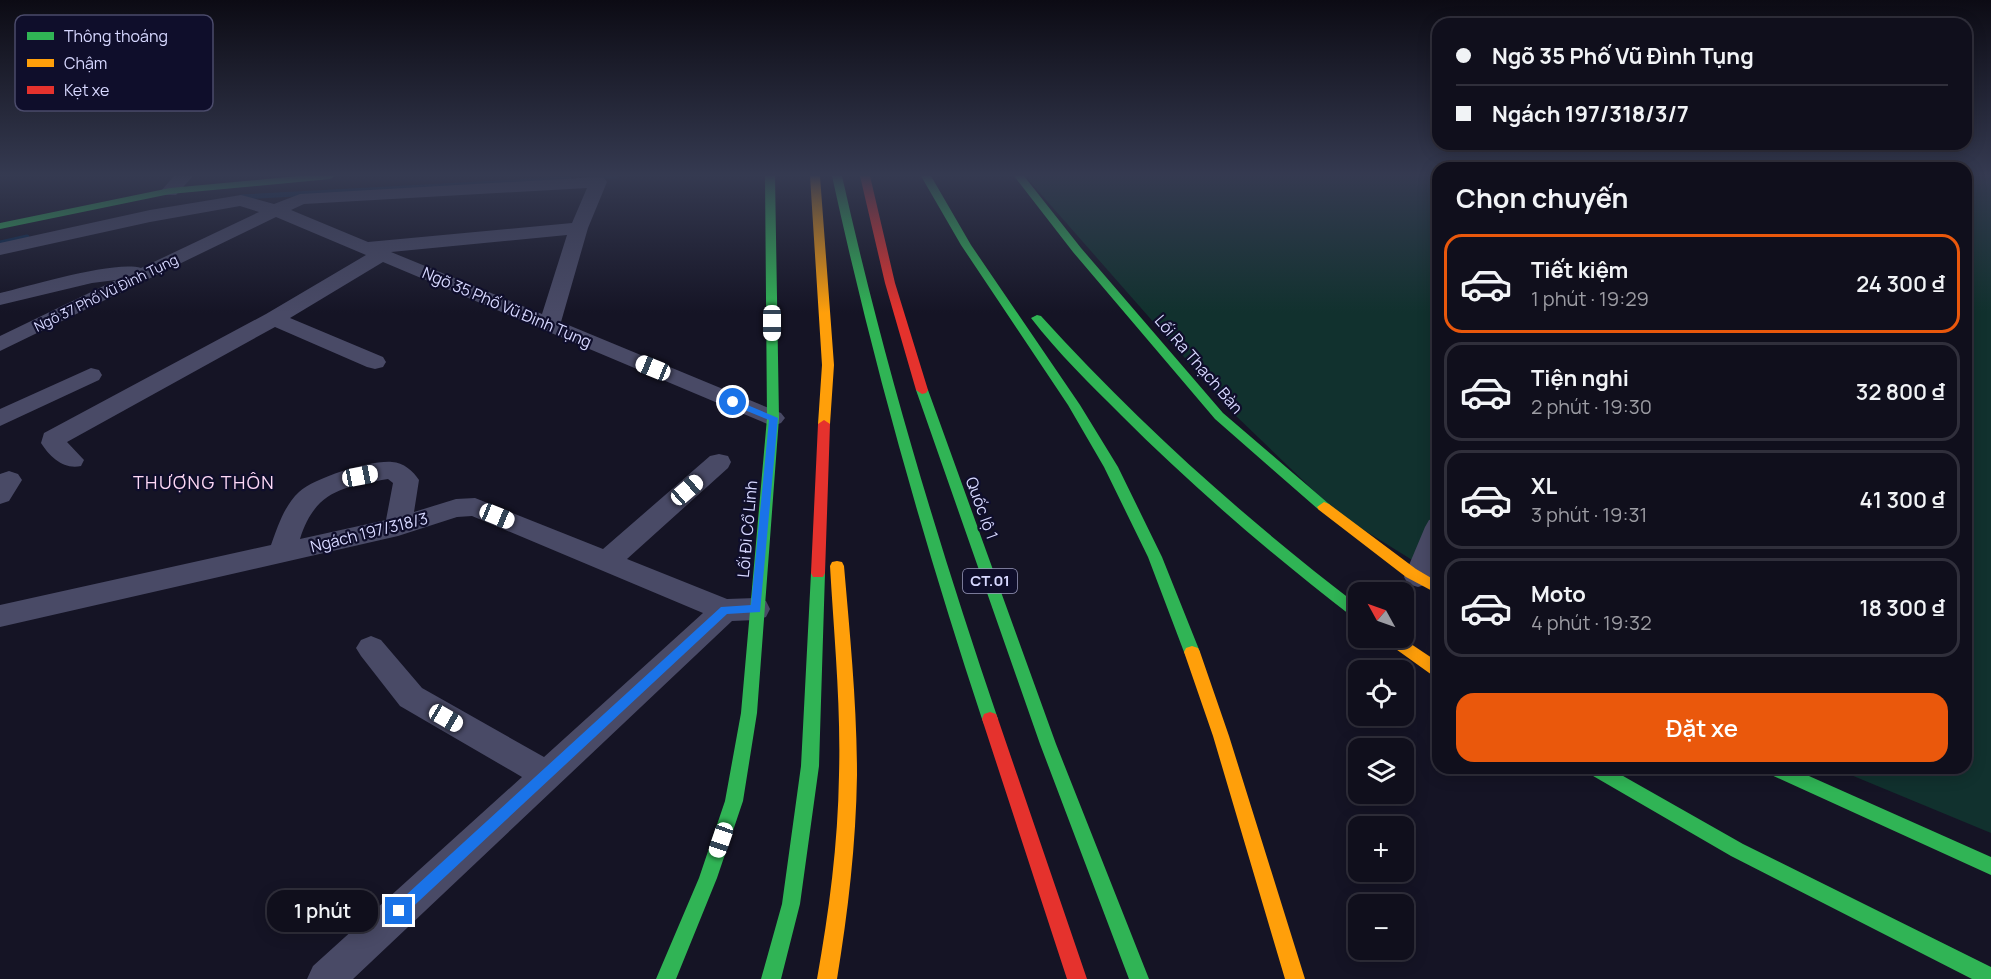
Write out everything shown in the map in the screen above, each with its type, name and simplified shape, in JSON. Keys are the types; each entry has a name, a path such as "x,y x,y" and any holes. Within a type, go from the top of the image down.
{"main road":[{"path":"0,226 21,222"},
{"name":"Lối Đi Cổ Linh","path":"666,979 708,878 734,801 749,712 741,610 772,418 770,222"},
{"path":"771,979 791,904 810,766 828,364 818,222"},
{"name":"CT.01","path":"846,222 853,259 890,402 956,616 1077,979"},
{"name":"Quốc lộ 1","path":"876,222 890,283 918,378 1048,744 1139,979"},
{"path":"952,222 971,254 1073,403 1109,463 1160,568 1203,685 1295,979"},
{"path":"961,222 1013,289"},
{"name":"Lối Ra Thạch Bàn","path":"1055,222 1219,416 1314,500 1428,583"},
{"path":"1026,306 1118,409 1171,460 1257,535 1348,606"},
{"path":"824,424 834,534"},
{"path":"827,979 835,936 847,803 846,696 836,556"},
{"path":"1406,648 1432,666"},
{"path":"1604,774 1737,850 1991,978"},
{"path":"1786,774 1991,866"}],"street":[{"name":"Ngõ 35 Phố Vũ Đình Tụng","path":"0,249 124,222"},
{"name":"Ngõ 37 Phố Vũ Đình Tụng","path":"0,344 255,222"},
{"name":"Ngõ 35 Phố Vũ Đình Tụng","path":"299,222 772,418"},
{"path":"549,325 582,222"},
{"path":"72,459 53,443 53,439 274,319 373,252 579,228"},
{"path":"0,299 92,277 155,269"},
{"path":"274,319 375,362"},
{"path":"0,418 91,375"},
{"path":"608,560 719,462"},
{"path":"282,553 299,509 319,491 344,479 392,470 406,480 398,527"},
{"name":"Ngách 197/318/3","path":"0,616 398,527 456,508 475,507 741,610"},
{"path":"1428,583 1432,561"},
{"path":"326,979 545,774 741,610"},
{"path":"371,648 411,697 545,774"}],"green space":[{"path":"1065,222 1432,222 1432,572 1338,514 1235,415"},
{"path":"1972,222 1991,222 1991,833 1848,774 1972,774"}],"waterway":[{"path":"0,243 27,237"}],"traffic: fast":[{"path":"0,226 21,222"},
{"path":"666,979 708,878 734,801 749,713 773,418 771,222"},
{"path":"847,222 905,450 990,719"},
{"path":"952,222 1074,405 1111,467 1155,557 1192,652"},
{"path":"1055,222 1219,416 1324,507"},
{"path":"1037,318 1112,399 1190,474 1273,546 1348,606"},
{"path":"922,390 1048,744 1139,979"},
{"path":"771,979 791,904 810,766 818,573"},
{"path":"1604,774 1737,850 1991,978"},
{"path":"1786,774 1991,866"}],"traffic: slow":[{"path":"818,222 828,365 824,424"},
{"path":"1324,507 1411,573 1432,585"},
{"path":"827,979 842,878 848,775 846,697 837,566"},
{"path":"1406,648 1432,666"},
{"path":"1192,652 1221,736 1295,979"}],"traffic: jam":[{"path":"876,222 890,283 922,390"},
{"path":"818,573 824,424"},
{"path":"990,719 1077,979"}],"district":[{"name":"THƯỢNG THÔN","path":"204,483"}],"route":[{"path":"399,911 725,609 756,609 773,418 733,402"}]}
